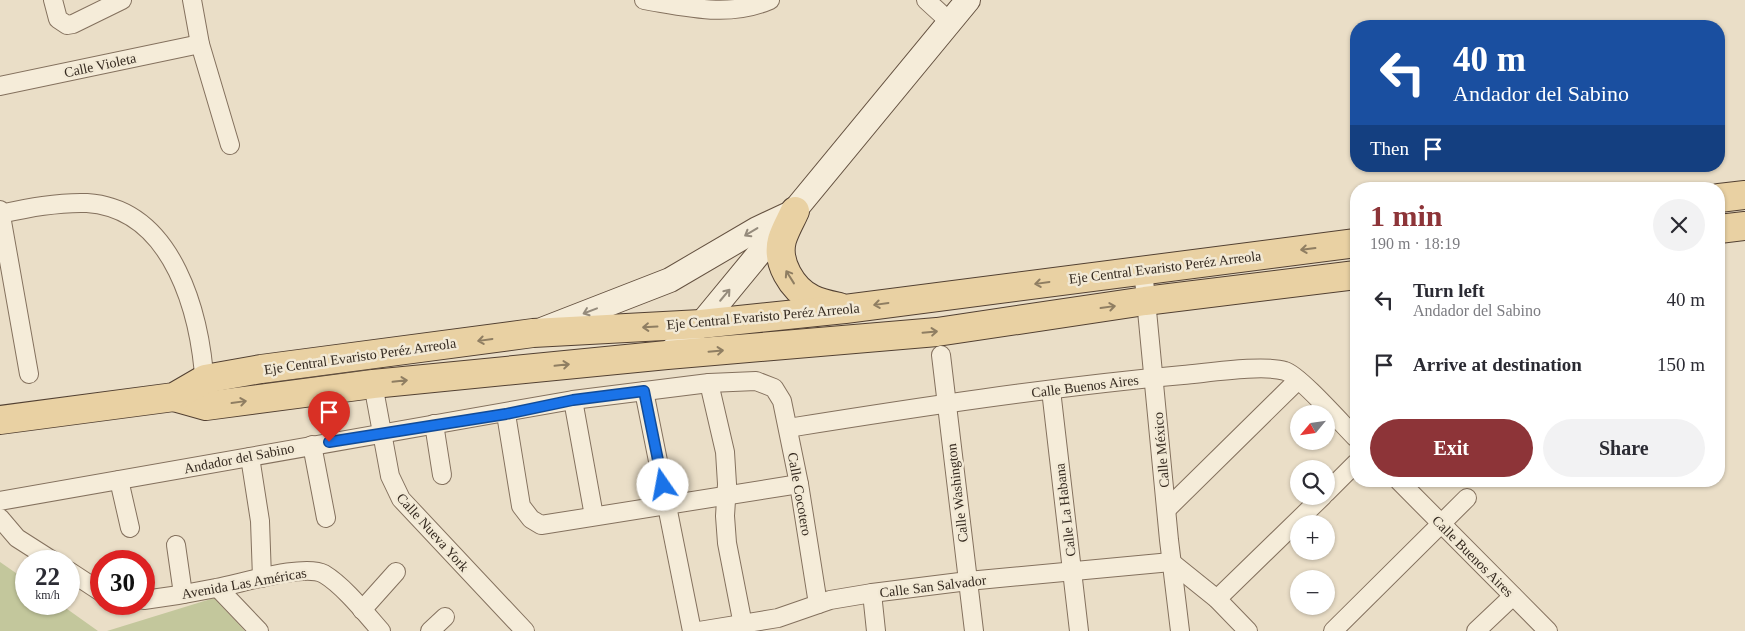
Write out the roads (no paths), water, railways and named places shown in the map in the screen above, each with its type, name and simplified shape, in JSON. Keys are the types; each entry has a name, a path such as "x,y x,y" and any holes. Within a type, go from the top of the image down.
{"main road":[{"path":"667,355 701,324 968,0"},
{"path":"1725,197 1745,194"},
{"path":"795,211 782,241 781,256 784,269 792,282 812,299 845,309"},
{"path":"533,333 670,280 757,228 795,211"},
{"path":"1725,228 1745,226"},
{"name":"Eje Central Evaristo Peréz Arreola","path":"0,420 174,397 205,379 533,333 701,324 845,309 1350,244"},
{"name":"Eje Central Evaristo Peréz Arreola","path":"174,397 206,406 373,384 667,355 937,332 1145,301 1350,276"}],"street":[{"path":"53,0 58,19 67,25 73,24 122,0"},
{"path":"192,0 200,44 230,145"},
{"path":"644,0 712,10 746,8 770,0"},
{"path":"926,0 950,22"},
{"name":"Calle Violeta","path":"0,86 200,44"},
{"path":"29,374 0,213 62,204 88,203 120,213 137,221 153,234 178,272 191,302 198,326 205,379 206,406"},
{"name":"Calle México","path":"1143,269 1145,301 1155,378 1171,562 1180,631"},
{"name":"Calle Washington","path":"940,355 974,631"},
{"name":"Calle Buenos Aires","path":"788,428 947,403 1051,390 1155,378 1271,369 1284,370 1298,380 1350,432"},
{"name":"Andador del Sabino","path":"0,500 382,432 506,414 573,400 708,383 756,380 774,388"},
{"path":"1166,509 1298,380"},
{"path":"708,383 724,452 727,484 725,496 727,542 743,625"},
{"name":"Calle Nueva York","path":"373,384 390,476 401,499 525,631"},
{"name":"Calle Cocotero","path":"774,388 782,401 788,428 818,604"},
{"name":"Calle La Habana","path":"1051,390 1078,631"},
{"path":"644,391 692,631"},
{"path":"573,400 594,516"},
{"path":"506,414 521,506 531,519 541,524 799,484"},
{"path":"434,424 442,476"},
{"path":"312,445 326,518"},
{"path":"250,457 260,521 262,578"},
{"path":"1335,484 1350,469"},
{"path":"118,480 130,528"},
{"name":"Calle Buenos Aires","path":"1405,487 1548,631"},
{"path":"1333,631 1467,498"},
{"path":"1217,599 1314,505"},
{"path":"0,518 17,538 36,550"},
{"path":"176,546 183,594"},
{"path":"1171,562 1217,599 1248,631"},
{"name":"Calle San Salvador","path":"699,631 778,618 818,604 872,593 968,581 1171,562"},
{"name":"Avenida Las Américas","path":"155,598 307,571 323,574 362,610 381,631"},
{"path":"362,610 396,572"},
{"path":"218,588 259,631"},
{"path":"872,593 876,631"},
{"path":"1476,631 1512,596"},
{"path":"430,631 445,617"}]}
